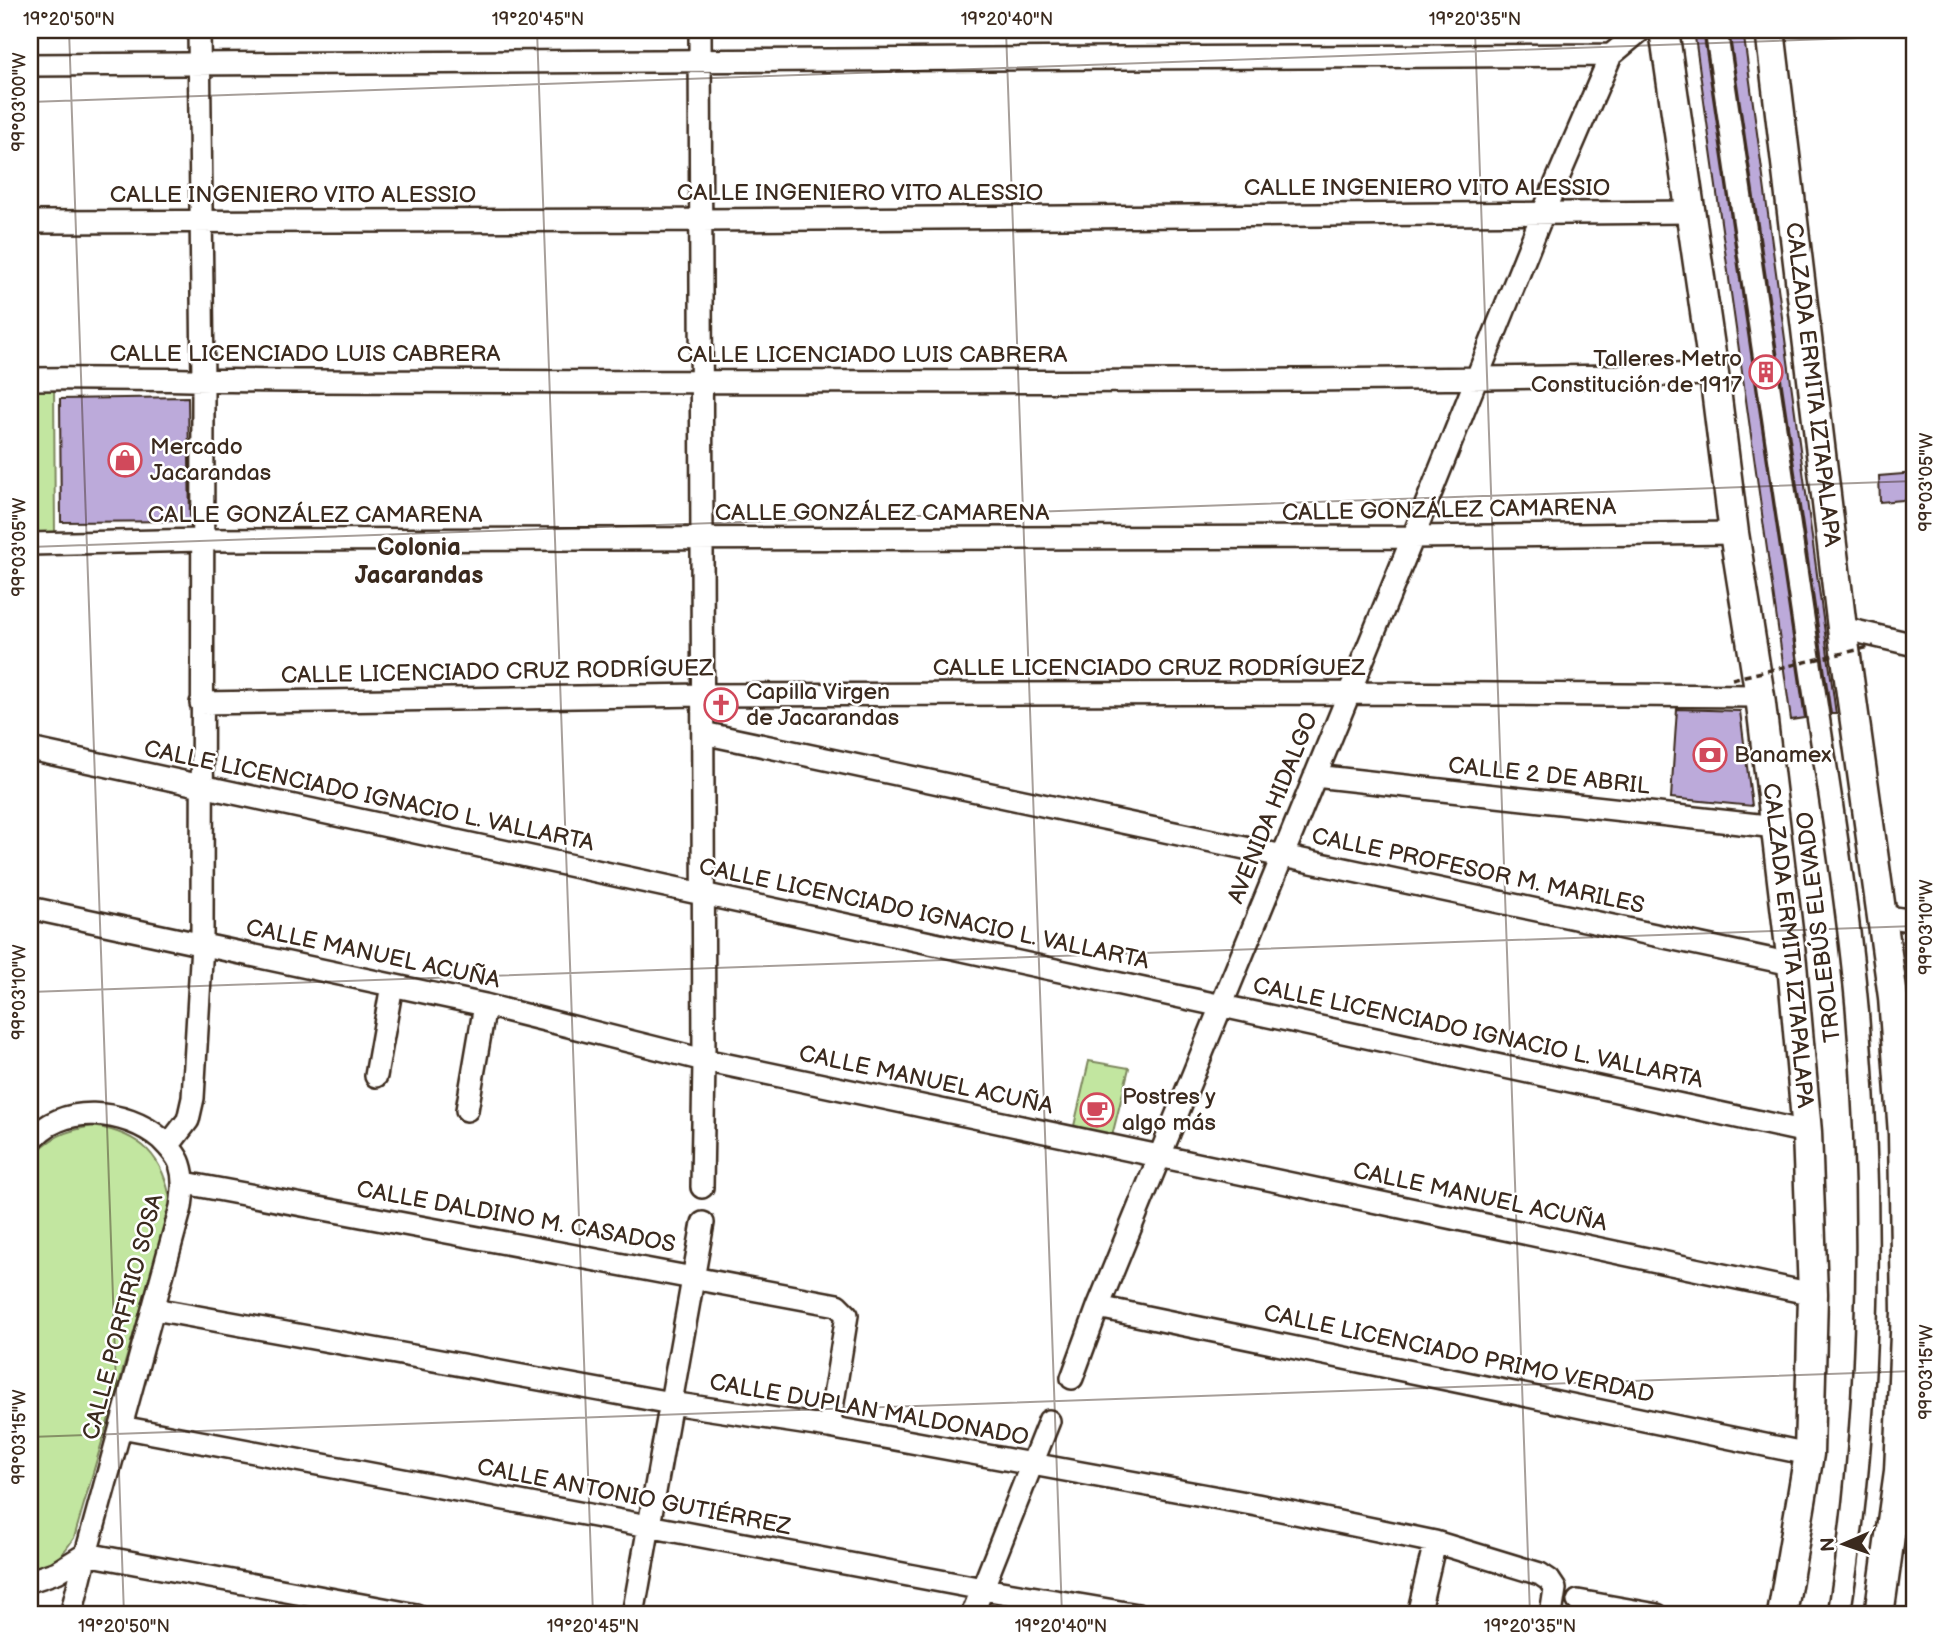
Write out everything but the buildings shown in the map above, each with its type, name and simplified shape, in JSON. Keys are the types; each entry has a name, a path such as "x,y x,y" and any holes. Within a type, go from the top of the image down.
{"main road":[{"name":"CALZADA ERMITA IZTAPALAPA","path":"1664,30 1714,374 1734,533 1760,696 1792,964 1807,1132 1813,1294 1809,1454 1782,1615"},
{"name":"CALZADA ERMITA IZTAPALAPA","path":"1770,30 1842,628 1893,997 1903,1134 1911,1312 1907,1473 1879,1615"}],"street":[{"path":"168,1146 188,1120 194,1098 202,944 199,30"},
{"path":"700,30 704,1060 702,1186"},
{"name":"AVENIDA HIDALGO","path":"1072,1378 1098,1307 1543,213 1611,55 1641,30"},
{"name":"TROLEBÚS ELEVADO","path":"1716,30 1841,869 1857,1005 1867,1187 1867,1326 1858,1458 1839,1615"},
{"path":"30,65 1611,55"},
{"name":"CALLE INGENIERO VITO ALESSIO","path":"30,222 1690,212"},
{"name":"CALLE LICENCIADO LUIS CABRERA","path":"30,379 701,382 1477,379 1714,374"},
{"name":"CALLE GONZÁLEZ CAMARENA","path":"30,544 202,540 1413,537 1734,533"},
{"path":"1842,628 1915,645"},
{"name":"CALLE LICENCIADO CRUZ RODRÍGUEZ","path":"201,703 702,695 1349,693 1760,696"},
{"name":"CALLE PROFESOR M. MARILES","path":"702,733 1792,964"},
{"name":"CALLE LICENCIADO IGNACIO L. VALLARTA","path":"30,749 1807,1132"},
{"name":"CALLE 2 DE ABRIL","path":"1315,776 1776,827"},
{"name":"CALLE MANUEL ACUÑA","path":"30,908 485,1005 704,1060 1813,1294"},
{"path":"1883,916 1915,921"},
{"path":"376,1076 392,985"},
{"path":"467,1110 485,1005"},
{"name":"CALLE PORFIRIO SOSA","path":"30,1142 53,1123 70,1117 94,1114 120,1117 148,1128 168,1146 180,1162 185,1183 181,1207 71,1615"},
{"name":"CALLE DALDINO M. CASADOS","path":"185,1183 837,1305 847,1315 829,1427"},
{"path":"633,1615 703,1223"},
{"name":"CALLE LICENCIADO PRIMO VERDAD","path":"1098,1307 1809,1454"},
{"name":"CALLE DUPLAN MALDONADO","path":"154,1309 671,1403 829,1427 1257,1504 1435,1542 1540,1574 1549,1580 1555,1589 1553,1608"},
{"path":"972,1615 1049,1421"},
{"name":"CALLE ANTONIO GUTIÉRREZ","path":"121,1427 982,1589 1138,1615"},
{"path":"1418,1615 1435,1542"},
{"path":"30,1581 57,1572 86,1554 416,1615"},
{"path":"1578,1601 1657,1615"}],"path":[{"path":"1732,679 1874,646"}],"green space":[{"path":"30,384 54,384 55,540 30,541"},
{"path":"1089,1061 1129,1068 1112,1136 1074,1126"},
{"path":"93,1126 125,1135 148,1150 163,1173 171,1205 74,1538 55,1560 30,1574 30,1158 58,1136"}],"place":[{"name":"Talleres Metro Constitución de 1917","path":"1766,372"},
{"name":"Mercado Jacarandas","path":"125,460"},
{"name":"Capilla Virgen de Jacarandas","path":"721,705"},
{"name":"Banamex","path":"1710,755"},
{"name":"Postres y algo más","path":"1097,1110"}],"district":[{"name":"Colonia Jacarandas","path":"419,561"}]}
